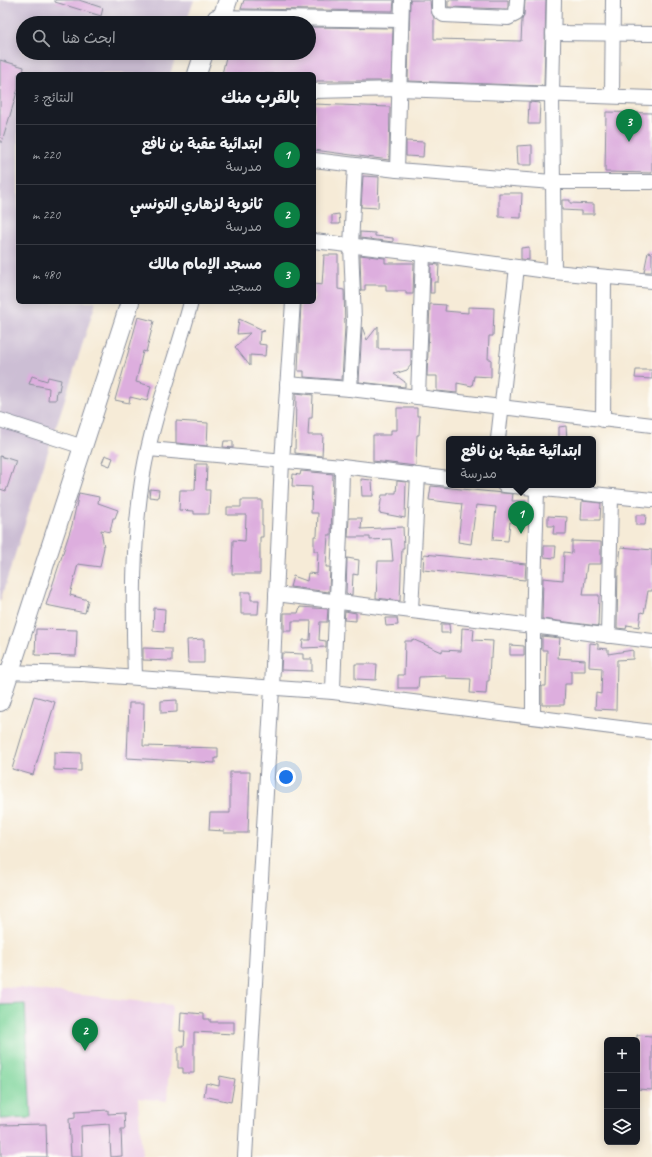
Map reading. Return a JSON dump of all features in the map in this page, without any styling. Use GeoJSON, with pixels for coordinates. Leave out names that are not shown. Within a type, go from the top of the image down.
{"type":"FeatureCollection","features":[{"type":"Feature","properties":{"kind":"main road"},"geometry":{"type":"LineString","coordinates":[[218,16],[228,0]]}},
{"type":"Feature","properties":{"kind":"main road"},"geometry":{"type":"LineString","coordinates":[[198,72],[202,60]]}},
{"type":"Feature","properties":{"kind":"main road"},"geometry":{"type":"LineString","coordinates":[[205,72],[209,60]]}},
{"type":"Feature","properties":{"kind":"main road"},"geometry":{"type":"LineString","coordinates":[[0,702],[4,674],[122,304]]}},
{"type":"Feature","properties":{"kind":"main road"},"geometry":{"type":"LineString","coordinates":[[4,674],[129,304]]}},
{"type":"Feature","properties":{"kind":"street"},"geometry":{"type":"LineString","coordinates":[[397,170],[402,0]]}},
{"type":"Feature","properties":{"kind":"street"},"geometry":{"type":"LineString","coordinates":[[439,0],[439,11],[444,15],[508,18],[516,14],[517,0]]}},
{"type":"Feature","properties":{"kind":"street"},"geometry":{"type":"LineString","coordinates":[[554,0],[552,95],[554,272]]}},
{"type":"Feature","properties":{"kind":"street"},"geometry":{"type":"LineString","coordinates":[[612,96],[612,34],[614,0]]}},
{"type":"Feature","properties":{"kind":"street"},"geometry":{"type":"LineString","coordinates":[[316,18],[401,20]]}},
{"type":"Feature","properties":{"kind":"street"},"geometry":{"type":"LineString","coordinates":[[553,33],[652,34]]}},
{"type":"Feature","properties":{"kind":"street"},"geometry":{"type":"LineString","coordinates":[[316,90],[399,89],[652,98]]}},
{"type":"Feature","properties":{"kind":"street"},"geometry":{"type":"LineString","coordinates":[[316,160],[397,170],[553,182],[652,182]]}},
{"type":"Feature","properties":{"kind":"street"},"geometry":{"type":"LineString","coordinates":[[350,389],[354,320],[351,246],[355,165]]}},
{"type":"Feature","properties":{"kind":"street"},"geometry":{"type":"LineString","coordinates":[[316,241],[554,272],[652,281]]}},
{"type":"Feature","properties":{"kind":"street"},"geometry":{"type":"LineString","coordinates":[[418,397],[423,254]]}},
{"type":"Feature","properties":{"kind":"street"},"geometry":{"type":"LineString","coordinates":[[498,436],[500,407],[516,267]]}},
{"type":"Feature","properties":{"kind":"street"},"geometry":{"type":"LineString","coordinates":[[603,420],[604,277]]}},
{"type":"Feature","properties":{"kind":"street"},"geometry":{"type":"LineString","coordinates":[[135,677],[133,620],[134,544],[143,474],[157,417],[190,304]]}},
{"type":"Feature","properties":{"kind":"street"},"geometry":{"type":"LineString","coordinates":[[245,1157],[272,688],[282,461],[293,304]]}},
{"type":"Feature","properties":{"kind":"street"},"geometry":{"type":"LineString","coordinates":[[287,384],[350,389],[652,425]]}},
{"type":"Feature","properties":{"kind":"street"},"geometry":{"type":"LineString","coordinates":[[0,420],[77,445]]}},
{"type":"Feature","properties":{"kind":"street"},"geometry":{"type":"LineString","coordinates":[[149,449],[342,466],[446,479]]}},
{"type":"Feature","properties":{"kind":"street"},"geometry":{"type":"LineString","coordinates":[[333,692],[336,601],[341,530],[342,466]]}},
{"type":"Feature","properties":{"kind":"street"},"geometry":{"type":"LineString","coordinates":[[411,610],[418,475]]}},
{"type":"Feature","properties":{"kind":"street"},"geometry":{"type":"LineString","coordinates":[[524,488],[652,500]]}},
{"type":"Feature","properties":{"kind":"street"},"geometry":{"type":"LineString","coordinates":[[533,717],[533,626],[537,490]]}},
{"type":"Feature","properties":{"kind":"street"},"geometry":{"type":"LineString","coordinates":[[608,636],[611,496]]}},
{"type":"Feature","properties":{"kind":"street"},"geometry":{"type":"LineString","coordinates":[[276,594],[652,641]]}},
{"type":"Feature","properties":{"kind":"street"},"geometry":{"type":"LineString","coordinates":[[4,674],[82,674],[333,692],[652,732]]}},
{"type":"Feature","properties":{"kind":"shaded area"},"geometry":{"type":"Polygon","coordinates":[[[0,0],[194,0],[188,16],[16,16],[16,60],[175,60],[171,72],[16,72],[16,304],[95,304],[0,601],[0,0]]]}},
{"type":"Feature","properties":{"kind":"shaded area"},"geometry":{"type":"Polygon","coordinates":[[[0,986],[172,1005],[167,1101],[138,1098],[142,1157],[0,1157],[0,986]]]}},
{"type":"Feature","properties":{"kind":"green space"},"geometry":{"type":"Polygon","coordinates":[[[25,1004],[31,1118],[0,1119],[0,1005],[25,1004]]]}},
{"type":"Feature","properties":{"kind":"building"},"geometry":{"type":"Polygon","coordinates":[[[55,0],[79,0],[103,8],[101,16],[55,2],[55,0]]]}},
{"type":"Feature","properties":{"kind":"building"},"geometry":{"type":"Polygon","coordinates":[[[244,0],[394,0],[393,11],[241,9],[244,0]]]}},
{"type":"Feature","properties":{"kind":"building"},"geometry":{"type":"Polygon","coordinates":[[[410,0],[430,0],[431,11],[434,18],[434,39],[521,41],[525,0],[546,0],[544,86],[408,81],[410,0]]]}},
{"type":"Feature","properties":{"kind":"building"},"geometry":{"type":"Polygon","coordinates":[[[448,0],[508,0],[508,9],[448,7],[448,0]]]}},
{"type":"Feature","properties":{"kind":"building"},"geometry":{"type":"Polygon","coordinates":[[[316,27],[393,28],[391,81],[316,81],[316,72],[222,72],[225,60],[316,60],[316,27]]]}},
{"type":"Feature","properties":{"kind":"building"},"geometry":{"type":"Polygon","coordinates":[[[0,60],[24,67],[23,72],[16,72],[16,96],[2,142],[0,142],[0,60]]]}},
{"type":"Feature","properties":{"kind":"building"},"geometry":{"type":"Polygon","coordinates":[[[529,102],[540,103],[539,124],[528,124],[529,102]]]}},
{"type":"Feature","properties":{"kind":"building"},"geometry":{"type":"Polygon","coordinates":[[[316,104],[390,107],[389,160],[316,150],[316,104]]]}},
{"type":"Feature","properties":{"kind":"building"},"geometry":{"type":"Polygon","coordinates":[[[606,112],[652,113],[652,173],[605,172],[606,112]]]}},
{"type":"Feature","properties":{"kind":"building"},"geometry":{"type":"Polygon","coordinates":[[[406,141],[424,142],[423,157],[406,156],[406,141]]]}},
{"type":"Feature","properties":{"kind":"building"},"geometry":{"type":"Polygon","coordinates":[[[532,145],[532,165],[518,165],[517,146],[532,145]]]}},
{"type":"Feature","properties":{"kind":"building"},"geometry":{"type":"Polygon","coordinates":[[[363,176],[379,177],[378,208],[361,207],[363,176]]]}},
{"type":"Feature","properties":{"kind":"building"},"geometry":{"type":"Polygon","coordinates":[[[499,193],[522,193],[521,218],[499,217],[499,193]]]}},
{"type":"Feature","properties":{"kind":"building"},"geometry":{"type":"Polygon","coordinates":[[[562,200],[570,200],[570,203],[594,204],[594,214],[581,214],[581,211],[562,210],[562,200]]]}},
{"type":"Feature","properties":{"kind":"building"},"geometry":{"type":"Polygon","coordinates":[[[339,214],[340,224],[332,224],[332,215],[339,214]]]}},
{"type":"Feature","properties":{"kind":"building"},"geometry":{"type":"Polygon","coordinates":[[[360,232],[375,233],[375,236],[393,238],[393,242],[360,238],[360,232]]]}},
{"type":"Feature","properties":{"kind":"building"},"geometry":{"type":"Polygon","coordinates":[[[529,247],[529,260],[521,259],[521,248],[529,247]]]}},
{"type":"Feature","properties":{"kind":"building"},"geometry":{"type":"Polygon","coordinates":[[[648,252],[652,253],[652,272],[644,272],[648,252]]]}},
{"type":"Feature","properties":{"kind":"building"},"geometry":{"type":"Polygon","coordinates":[[[324,255],[338,255],[338,289],[344,290],[345,327],[342,380],[304,377],[304,371],[298,371],[301,304],[316,304],[316,284],[322,285],[324,255]]]}},
{"type":"Feature","properties":{"kind":"building"},"geometry":{"type":"Polygon","coordinates":[[[360,255],[385,258],[385,263],[414,263],[413,294],[406,294],[406,291],[386,291],[386,285],[365,285],[365,290],[361,290],[360,255]]]}},
{"type":"Feature","properties":{"kind":"building"},"geometry":{"type":"Polygon","coordinates":[[[431,264],[439,265],[438,282],[434,282],[434,293],[430,293],[431,264]]]}},
{"type":"Feature","properties":{"kind":"building"},"geometry":{"type":"Polygon","coordinates":[[[430,304],[446,305],[445,311],[468,313],[468,307],[494,308],[493,336],[489,336],[488,359],[491,359],[491,377],[474,376],[472,386],[457,383],[457,393],[437,391],[437,376],[427,376],[430,304]]]}},
{"type":"Feature","properties":{"kind":"building"},"geometry":{"type":"Polygon","coordinates":[[[138,317],[154,321],[146,352],[143,351],[136,382],[151,386],[147,401],[130,397],[129,403],[115,400],[138,317]]]}},
{"type":"Feature","properties":{"kind":"building"},"geometry":{"type":"Polygon","coordinates":[[[239,319],[265,331],[260,332],[259,344],[266,345],[265,356],[250,355],[250,366],[235,347],[250,333],[237,334],[239,319]]]}},
{"type":"Feature","properties":{"kind":"building"},"geometry":{"type":"Polygon","coordinates":[[[378,326],[378,349],[411,349],[411,365],[407,370],[394,374],[405,382],[405,387],[359,382],[362,327],[367,340],[378,326]]]}},
{"type":"Feature","properties":{"kind":"building"},"geometry":{"type":"Polygon","coordinates":[[[636,370],[652,370],[652,379],[635,378],[636,370]]]}},
{"type":"Feature","properties":{"kind":"building"},"geometry":{"type":"Polygon","coordinates":[[[32,376],[47,381],[48,377],[61,380],[59,391],[57,390],[56,400],[48,400],[49,388],[29,384],[32,376]]]}},
{"type":"Feature","properties":{"kind":"building"},"geometry":{"type":"Polygon","coordinates":[[[296,393],[313,395],[312,418],[309,418],[308,435],[323,435],[322,456],[295,453],[296,393]]]}},
{"type":"Feature","properties":{"kind":"building"},"geometry":{"type":"Polygon","coordinates":[[[397,408],[417,408],[417,416],[420,416],[419,435],[417,435],[416,466],[373,461],[373,435],[391,435],[391,430],[397,430],[397,408]]]}},
{"type":"Feature","properties":{"kind":"building"},"geometry":{"type":"Polygon","coordinates":[[[176,421],[208,423],[207,446],[176,443],[176,421]]]}},
{"type":"Feature","properties":{"kind":"building"},"geometry":{"type":"Polygon","coordinates":[[[566,426],[567,436],[559,436],[559,427],[566,426]]]}},
{"type":"Feature","properties":{"kind":"building"},"geometry":{"type":"Polygon","coordinates":[[[224,441],[233,441],[233,448],[223,447],[224,441]]]}},
{"type":"Feature","properties":{"kind":"building"},"geometry":{"type":"Polygon","coordinates":[[[105,455],[113,458],[110,466],[102,463],[105,455]]]}},
{"type":"Feature","properties":{"kind":"building"},"geometry":{"type":"Polygon","coordinates":[[[0,456],[16,461],[6,491],[0,489],[0,456]]]}},
{"type":"Feature","properties":{"kind":"building"},"geometry":{"type":"Polygon","coordinates":[[[196,464],[207,464],[206,490],[210,490],[209,514],[194,514],[194,511],[179,510],[180,490],[195,490],[196,464]]]}},
{"type":"Feature","properties":{"kind":"building"},"geometry":{"type":"Polygon","coordinates":[[[301,471],[333,474],[331,535],[328,535],[326,567],[330,567],[329,592],[290,587],[293,576],[307,581],[308,573],[317,574],[318,551],[314,551],[314,536],[317,536],[318,513],[311,513],[312,487],[292,486],[293,474],[300,475],[301,471]]]}},
{"type":"Feature","properties":{"kind":"building"},"geometry":{"type":"Polygon","coordinates":[[[361,479],[372,480],[373,496],[362,496],[361,479]]]}},
{"type":"Feature","properties":{"kind":"building"},"geometry":{"type":"Polygon","coordinates":[[[397,481],[406,482],[405,518],[379,513],[382,495],[396,493],[397,481]]]}},
{"type":"Feature","properties":{"kind":"building"},"geometry":{"type":"Polygon","coordinates":[[[431,486],[513,494],[512,501],[526,501],[526,522],[510,522],[508,541],[493,540],[496,507],[476,505],[471,544],[458,542],[462,504],[429,500],[431,486]]]}},
{"type":"Feature","properties":{"kind":"building"},"geometry":{"type":"Polygon","coordinates":[[[150,489],[159,490],[158,498],[149,497],[150,489]]]}},
{"type":"Feature","properties":{"kind":"building"},"geometry":{"type":"Polygon","coordinates":[[[79,493],[99,497],[98,503],[118,510],[115,518],[113,518],[110,532],[101,530],[104,547],[100,567],[78,564],[70,595],[88,600],[85,613],[46,605],[72,525],[79,493]]]}},
{"type":"Feature","properties":{"kind":"building"},"geometry":{"type":"Polygon","coordinates":[[[241,500],[262,500],[263,537],[260,537],[260,574],[232,574],[233,540],[245,541],[246,515],[227,515],[227,507],[241,507],[241,500]]]}},
{"type":"Feature","properties":{"kind":"building"},"geometry":{"type":"Polygon","coordinates":[[[582,501],[601,503],[600,520],[581,520],[582,501]]]}},
{"type":"Feature","properties":{"kind":"building"},"geometry":{"type":"Polygon","coordinates":[[[636,515],[646,515],[645,525],[636,525],[636,515]]]}},
{"type":"Feature","properties":{"kind":"building"},"geometry":{"type":"Polygon","coordinates":[[[548,516],[567,517],[566,534],[553,534],[554,526],[548,526],[548,516]]]}},
{"type":"Feature","properties":{"kind":"building"},"geometry":{"type":"Polygon","coordinates":[[[349,518],[362,518],[361,529],[403,527],[404,548],[402,548],[400,601],[376,598],[378,561],[393,561],[391,539],[370,540],[370,537],[348,537],[349,518]]]}},
{"type":"Feature","properties":{"kind":"building"},"geometry":{"type":"Polygon","coordinates":[[[572,541],[601,542],[601,564],[587,564],[583,595],[599,595],[598,626],[542,619],[543,578],[563,580],[564,552],[572,553],[572,541]]]}},
{"type":"Feature","properties":{"kind":"building"},"geometry":{"type":"Polygon","coordinates":[[[544,546],[556,546],[555,558],[544,557],[544,546]]]}},
{"type":"Feature","properties":{"kind":"building"},"geometry":{"type":"Polygon","coordinates":[[[621,547],[652,550],[652,591],[648,591],[644,613],[641,612],[639,627],[627,625],[626,629],[617,628],[618,566],[621,547]]]}},
{"type":"Feature","properties":{"kind":"building"},"geometry":{"type":"Polygon","coordinates":[[[424,554],[526,564],[525,580],[423,570],[424,554]]]}},
{"type":"Feature","properties":{"kind":"building"},"geometry":{"type":"Polygon","coordinates":[[[347,558],[359,560],[358,575],[353,574],[352,595],[346,594],[347,558]]]}},
{"type":"Feature","properties":{"kind":"building"},"geometry":{"type":"Polygon","coordinates":[[[241,592],[251,592],[251,600],[259,600],[258,614],[241,614],[241,592]]]}},
{"type":"Feature","properties":{"kind":"building"},"geometry":{"type":"Polygon","coordinates":[[[300,607],[328,609],[327,622],[320,622],[319,640],[326,641],[326,647],[302,648],[303,640],[310,640],[311,621],[292,621],[292,631],[284,631],[284,613],[298,613],[300,607]]]}},
{"type":"Feature","properties":{"kind":"building"},"geometry":{"type":"Polygon","coordinates":[[[154,608],[165,609],[164,632],[153,631],[154,608]]]}},
{"type":"Feature","properties":{"kind":"building"},"geometry":{"type":"Polygon","coordinates":[[[345,611],[356,613],[356,621],[344,620],[345,611]]]}},
{"type":"Feature","properties":{"kind":"building"},"geometry":{"type":"Polygon","coordinates":[[[385,618],[397,618],[398,625],[386,626],[385,618]]]}},
{"type":"Feature","properties":{"kind":"building"},"geometry":{"type":"Polygon","coordinates":[[[441,624],[449,624],[450,633],[441,633],[441,624]]]}},
{"type":"Feature","properties":{"kind":"building"},"geometry":{"type":"Polygon","coordinates":[[[462,628],[474,629],[473,640],[493,641],[492,657],[490,657],[489,681],[487,681],[486,694],[470,693],[471,679],[446,678],[446,676],[419,677],[418,688],[398,688],[398,675],[404,675],[405,641],[412,641],[412,639],[442,652],[442,650],[461,651],[462,628]]]}},
{"type":"Feature","properties":{"kind":"building"},"geometry":{"type":"Polygon","coordinates":[[[36,629],[77,630],[76,656],[35,655],[36,629]]]}},
{"type":"Feature","properties":{"kind":"building"},"geometry":{"type":"Polygon","coordinates":[[[542,636],[560,638],[558,658],[585,660],[585,671],[571,671],[571,684],[565,684],[564,705],[542,705],[542,686],[546,686],[547,650],[542,650],[542,636]]]}},
{"type":"Feature","properties":{"kind":"building"},"geometry":{"type":"Polygon","coordinates":[[[204,639],[204,663],[188,663],[187,640],[204,639]]]}},
{"type":"Feature","properties":{"kind":"building"},"geometry":{"type":"Polygon","coordinates":[[[590,643],[598,644],[598,648],[608,649],[608,654],[633,650],[633,659],[617,660],[616,710],[595,709],[596,693],[601,694],[602,668],[589,667],[590,643]]]}},
{"type":"Feature","properties":{"kind":"building"},"geometry":{"type":"Polygon","coordinates":[[[510,645],[524,646],[524,655],[510,655],[510,645]]]}},
{"type":"Feature","properties":{"kind":"building"},"geometry":{"type":"Polygon","coordinates":[[[143,648],[172,649],[172,661],[143,660],[143,648]]]}},
{"type":"Feature","properties":{"kind":"building"},"geometry":{"type":"Polygon","coordinates":[[[282,653],[303,654],[303,659],[312,659],[312,671],[281,670],[282,653]]]}},
{"type":"Feature","properties":{"kind":"building"},"geometry":{"type":"Polygon","coordinates":[[[355,664],[377,664],[376,680],[355,679],[355,664]]]}},
{"type":"Feature","properties":{"kind":"building"},"geometry":{"type":"Polygon","coordinates":[[[34,696],[55,702],[33,775],[12,769],[34,696]]]}},
{"type":"Feature","properties":{"kind":"building"},"geometry":{"type":"Polygon","coordinates":[[[177,700],[177,712],[161,713],[161,701],[177,700]]]}},
{"type":"Feature","properties":{"kind":"building"},"geometry":{"type":"Polygon","coordinates":[[[129,703],[144,703],[143,746],[218,748],[218,758],[215,758],[215,763],[127,758],[129,703]]]}},
{"type":"Feature","properties":{"kind":"building"},"geometry":{"type":"Polygon","coordinates":[[[54,752],[81,753],[81,771],[54,770],[54,752]]]}},
{"type":"Feature","properties":{"kind":"building"},"geometry":{"type":"Polygon","coordinates":[[[230,772],[250,772],[248,833],[224,833],[224,831],[209,830],[210,813],[230,813],[230,772]]]}},
{"type":"Feature","properties":{"kind":"building"},"geometry":{"type":"Polygon","coordinates":[[[181,1012],[204,1014],[204,1019],[210,1019],[210,1022],[234,1022],[234,1034],[194,1032],[194,1073],[183,1073],[183,1068],[178,1068],[178,1047],[184,1047],[185,1031],[180,1031],[181,1012]]]}},
{"type":"Feature","properties":{"kind":"building"},"geometry":{"type":"Polygon","coordinates":[[[637,1035],[652,1036],[652,1090],[640,1089],[640,1037],[637,1037],[637,1035]]]}},
{"type":"Feature","properties":{"kind":"building"},"geometry":{"type":"Polygon","coordinates":[[[220,1076],[235,1079],[231,1102],[204,1096],[206,1083],[219,1086],[220,1076]]]}},
{"type":"Feature","properties":{"kind":"building"},"geometry":{"type":"Polygon","coordinates":[[[108,1110],[108,1114],[124,1113],[125,1129],[121,1129],[122,1156],[111,1157],[109,1124],[81,1126],[82,1157],[71,1157],[69,1119],[75,1118],[75,1112],[108,1110]]]}},
{"type":"Feature","properties":{"kind":"building"},"geometry":{"type":"Polygon","coordinates":[[[46,1124],[47,1157],[1,1157],[0,1125],[46,1124]]]}},
{"type":"Feature","properties":{"kind":"place","name":"مسجد الإمام مالك"},"geometry":{"type":"Point","coordinates":[629,142]}},
{"type":"Feature","properties":{"kind":"place","name":"ابتدائية عقبة بن نافع"},"geometry":{"type":"Point","coordinates":[521,534]}},
{"type":"Feature","properties":{"kind":"place","name":"ثانوية لزهاري التونسي"},"geometry":{"type":"Point","coordinates":[85,1051]}}]}
